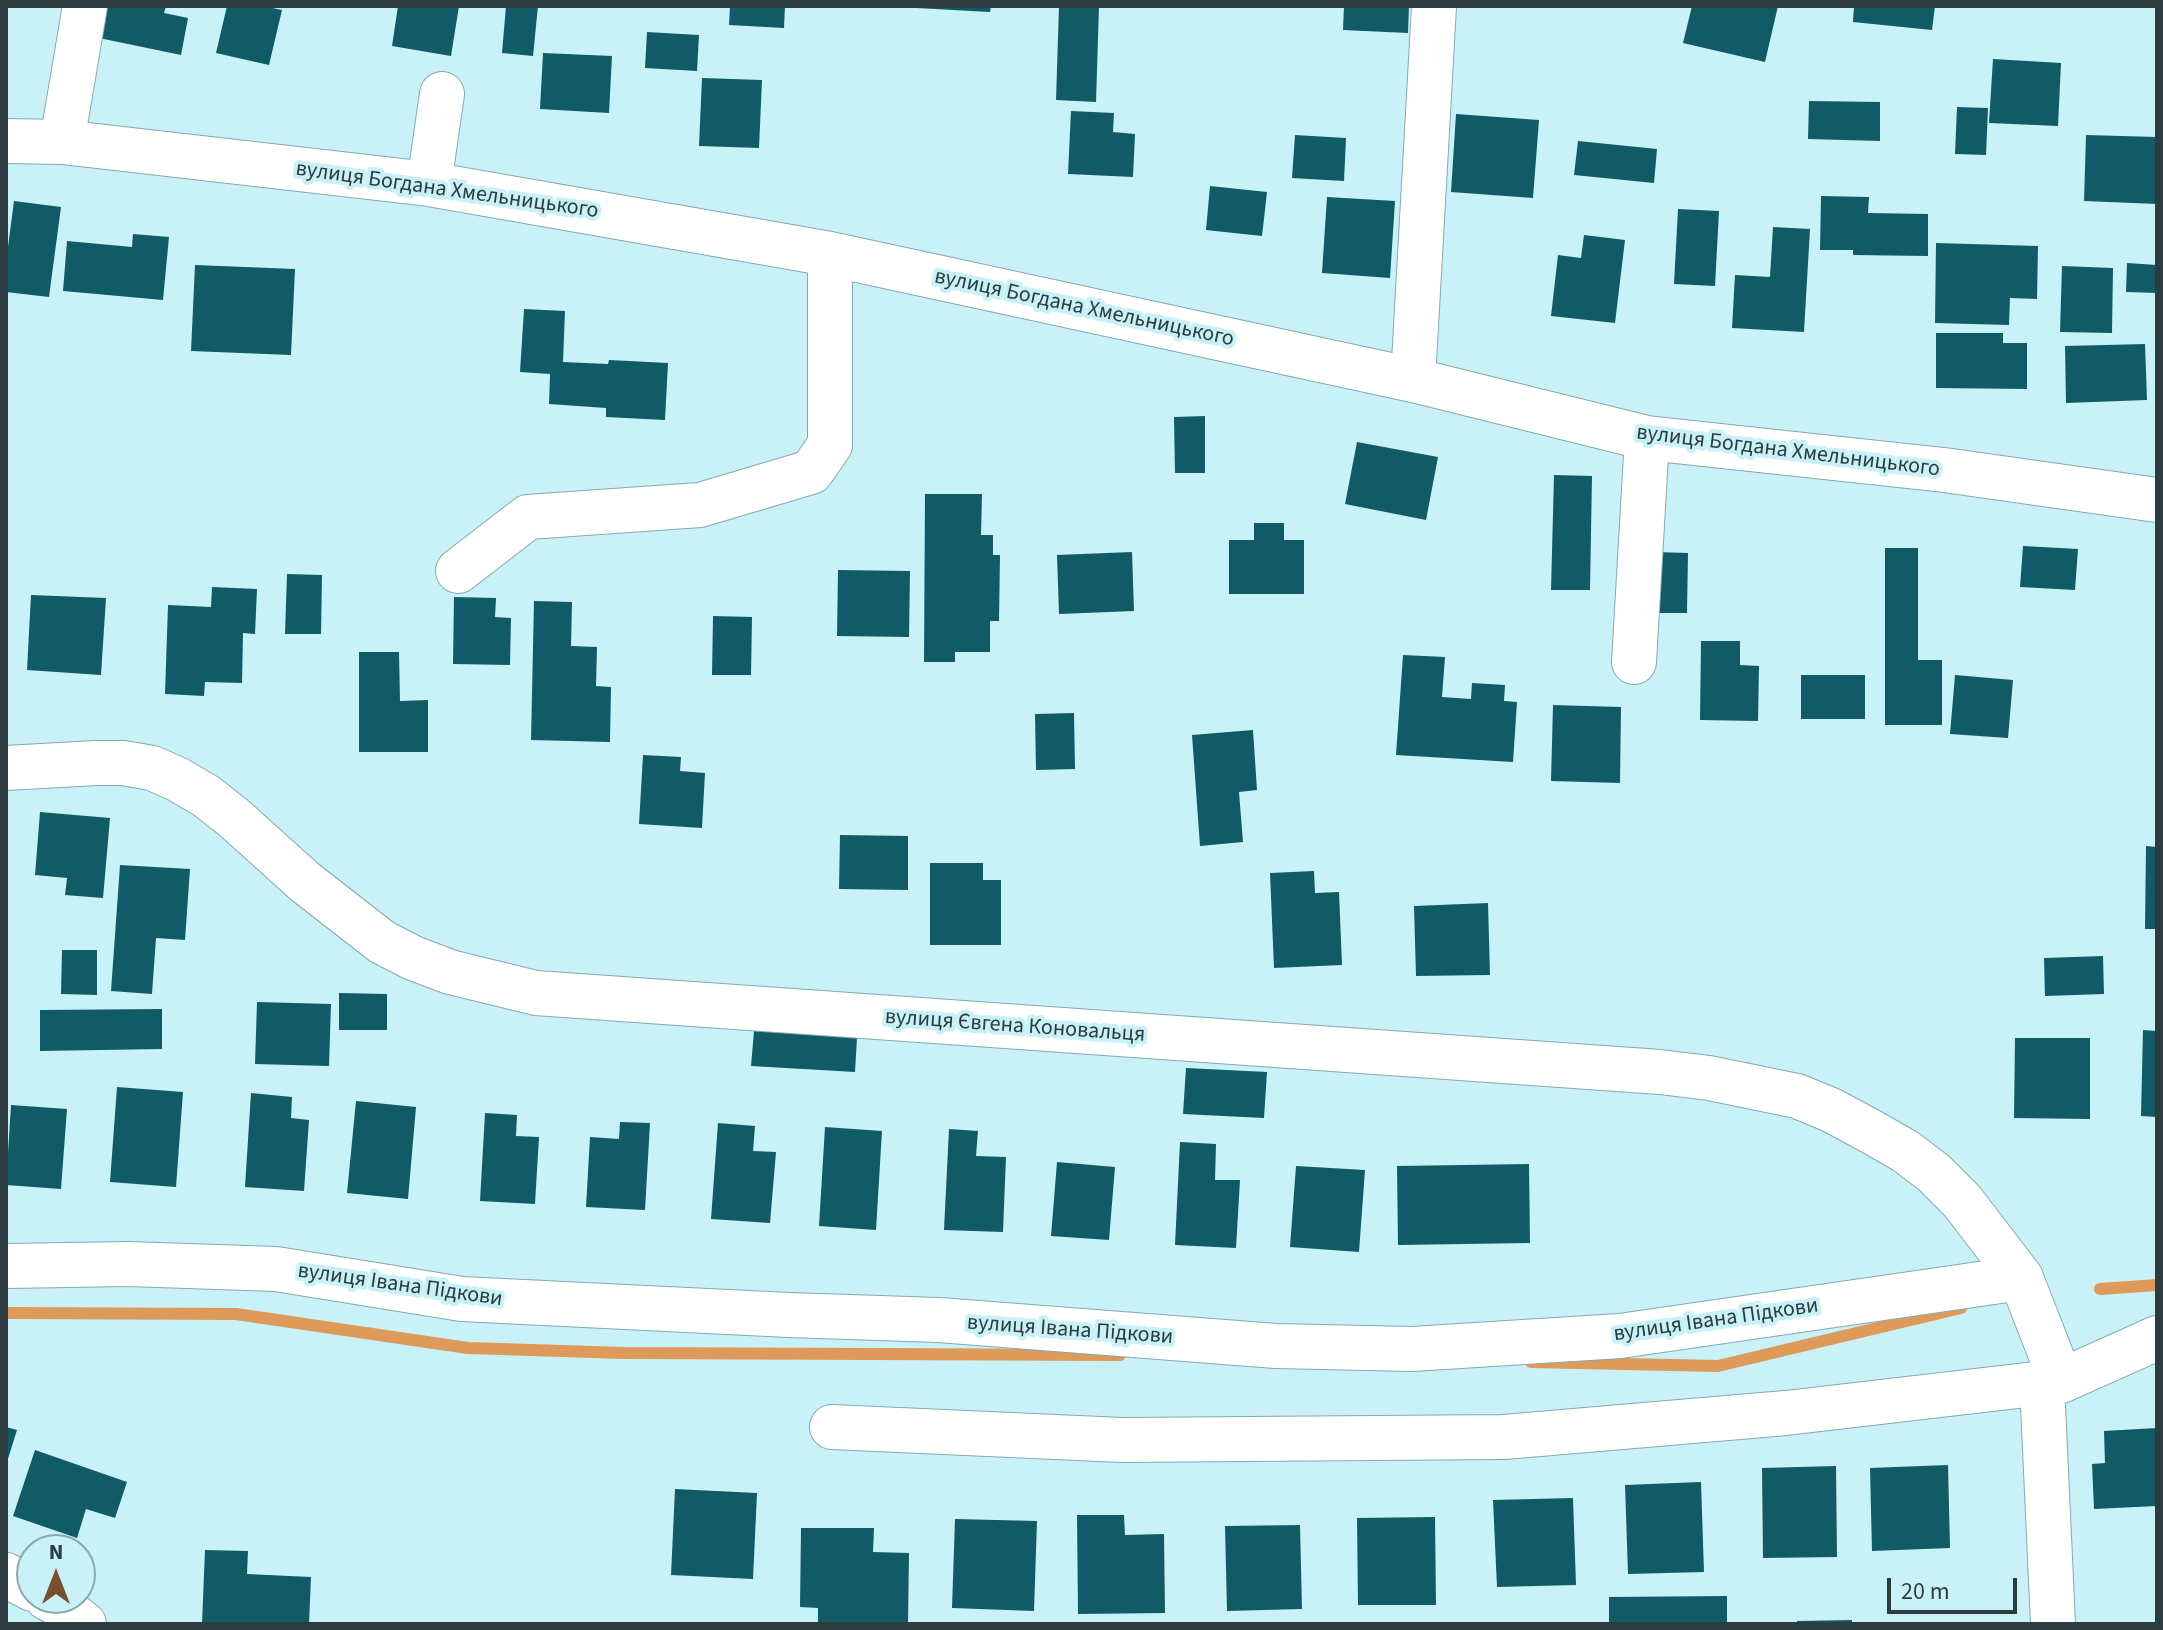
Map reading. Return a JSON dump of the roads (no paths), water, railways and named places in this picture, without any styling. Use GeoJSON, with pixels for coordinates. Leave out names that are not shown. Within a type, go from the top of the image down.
{"type":"FeatureCollection","features":[{"type":"Feature","properties":{"kind":"street"},"geometry":{"type":"LineString","coordinates":[[62,142],[85,6]]}},
{"type":"Feature","properties":{"kind":"street"},"geometry":{"type":"LineString","coordinates":[[1413,380],[1434,6]]}},
{"type":"Feature","properties":{"kind":"street"},"geometry":{"type":"LineString","coordinates":[[429,184],[442,94]]}},
{"type":"Feature","properties":{"kind":"street","name":"вулиця Богдана Хмельницького"},"geometry":{"type":"LineString","coordinates":[[6,141],[62,142],[429,184],[830,254],[1413,380],[1647,438],[1944,470],[2157,500]]}},
{"type":"Feature","properties":{"kind":"street"},"geometry":{"type":"LineString","coordinates":[[458,571],[528,517],[700,505],[811,472],[830,445],[830,254]]}},
{"type":"Feature","properties":{"kind":"street"},"geometry":{"type":"LineString","coordinates":[[1634,662],[1647,438]]}},
{"type":"Feature","properties":{"kind":"street","name":"вулиця Євгена Коновальця"},"geometry":{"type":"LineString","coordinates":[[6,768],[123,763],[152,768],[206,796],[305,882],[382,942],[450,972],[536,993],[1660,1072],[1797,1096],[1870,1131],[1905,1151],[1934,1173],[1962,1201],[2021,1278]]}},
{"type":"Feature","properties":{"kind":"street","name":"вулиця Івана Підкови"},"geometry":{"type":"LineString","coordinates":[[6,1266],[129,1264],[276,1269],[462,1299],[939,1320],[1276,1346],[1412,1349],[1620,1336],[2021,1278]]}},
{"type":"Feature","properties":{"kind":"street"},"geometry":{"type":"LineString","coordinates":[[2021,1278],[2051,1382],[2053,1624]]}},
{"type":"Feature","properties":{"kind":"street"},"geometry":{"type":"LineString","coordinates":[[832,1427],[1122,1440],[1504,1437],[1786,1413],[2051,1382],[2157,1338]]}},
{"type":"Feature","properties":{"kind":"waterway"},"geometry":{"type":"LineString","coordinates":[[2100,1289],[2157,1285]]}},
{"type":"Feature","properties":{"kind":"waterway"},"geometry":{"type":"LineString","coordinates":[[1531,1362],[1718,1366],[1961,1308]]}},
{"type":"Feature","properties":{"kind":"waterway"},"geometry":{"type":"LineString","coordinates":[[6,1313],[236,1314],[468,1348],[624,1353],[1120,1355]]}}]}
